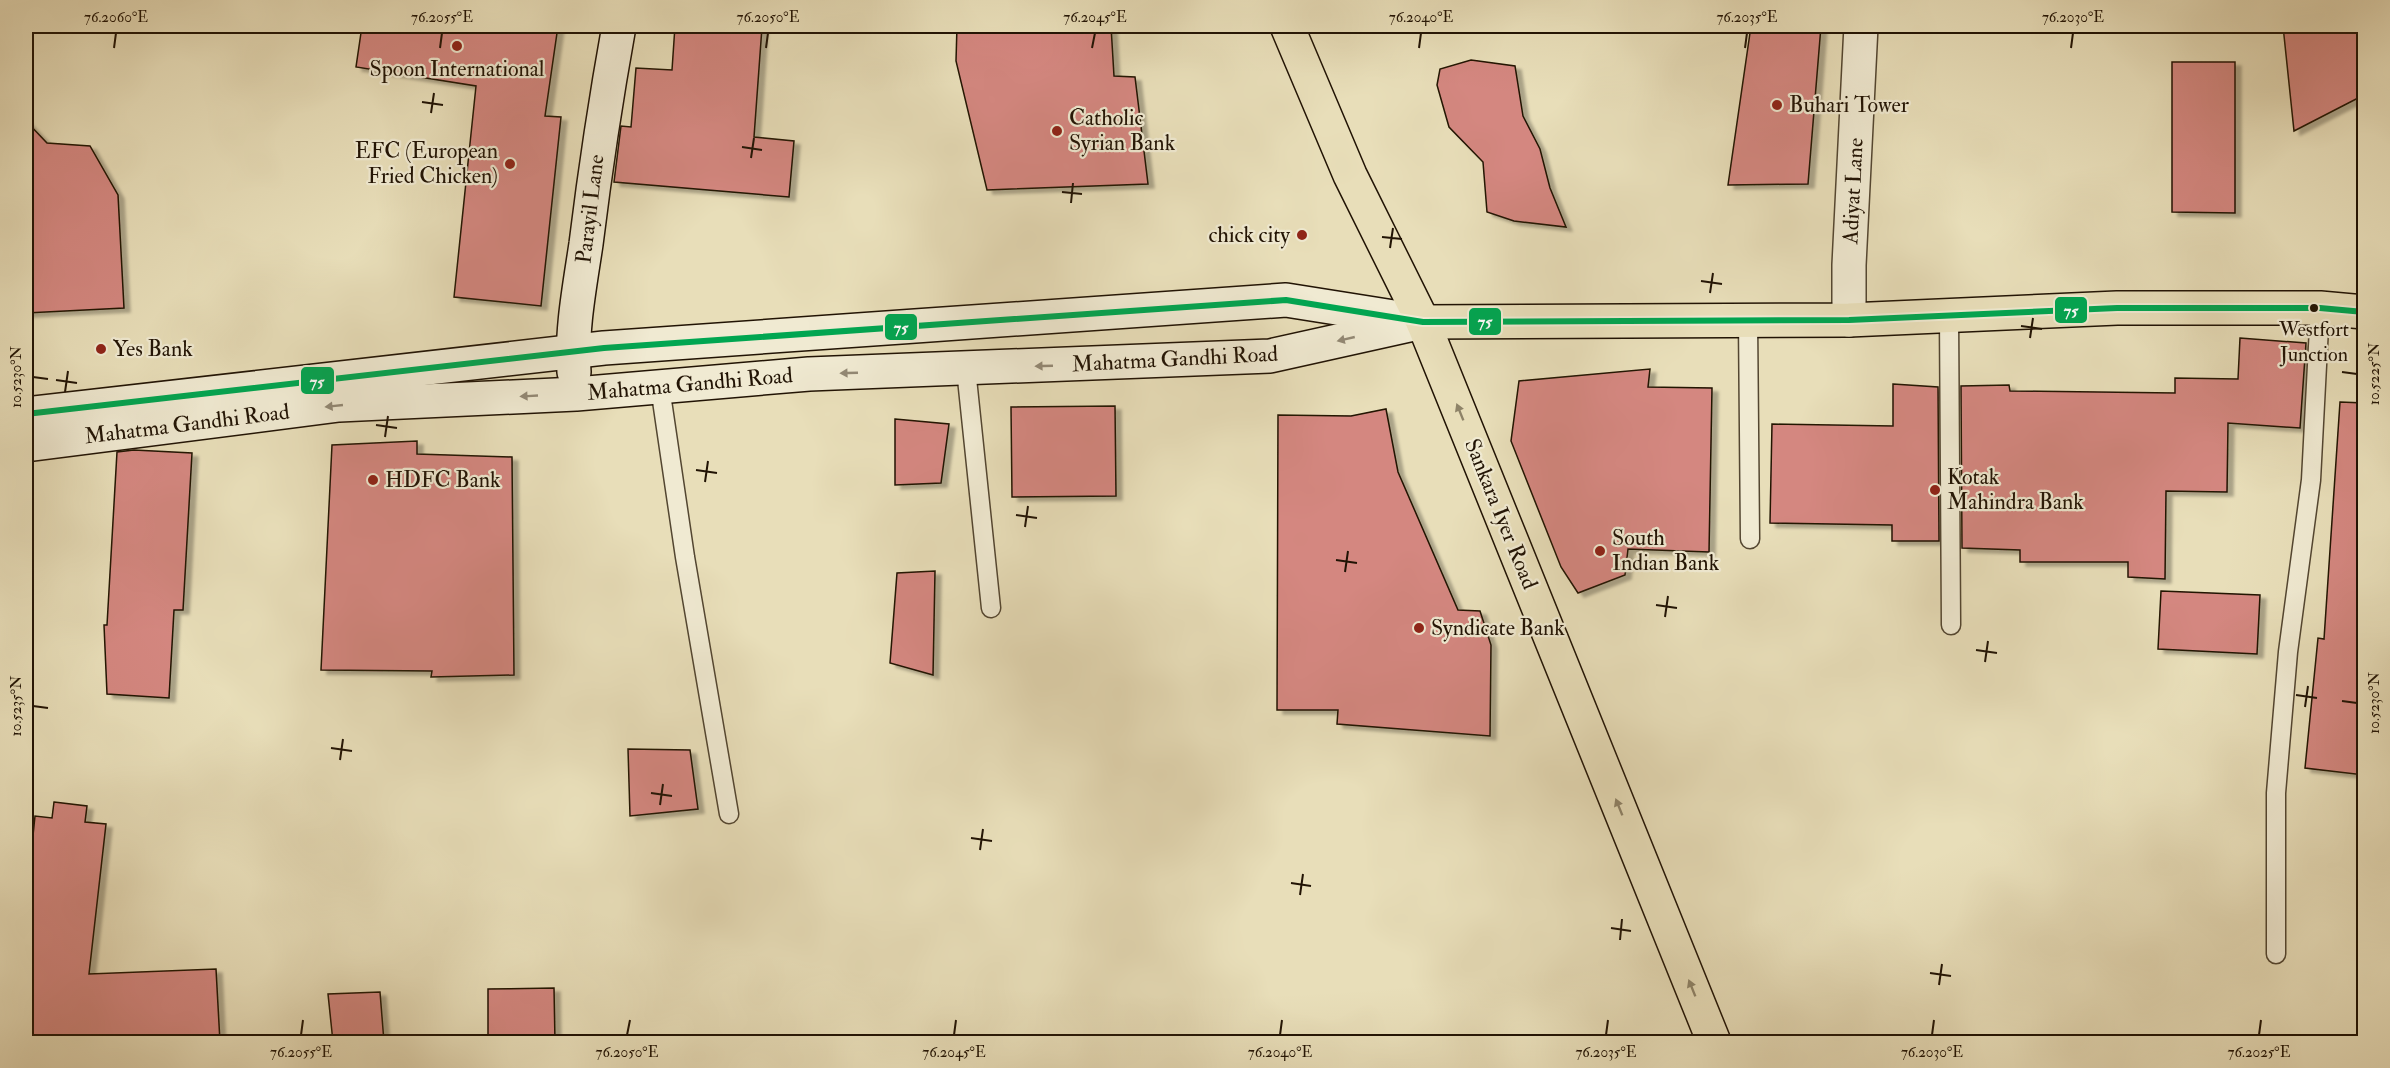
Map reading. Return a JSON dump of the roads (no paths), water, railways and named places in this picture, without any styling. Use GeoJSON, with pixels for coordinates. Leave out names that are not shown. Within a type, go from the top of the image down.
{"type":"FeatureCollection","features":[{"type":"Feature","properties":{"kind":"main road","name":"Parayil Lane"},"geometry":{"type":"LineString","coordinates":[[576,394],[573,352],[603,114],[619,26]]}},
{"type":"Feature","properties":{"kind":"main road","name":"Sankara Iyer Road"},"geometry":{"type":"LineString","coordinates":[[1287,26],[1350,175],[1423,321],[1714,1042]]}},
{"type":"Feature","properties":{"kind":"main road","name":"Adiyat Lane"},"geometry":{"type":"LineString","coordinates":[[1850,320],[1849,265],[1861,26]]}},
{"type":"Feature","properties":{"kind":"main road","name":"Mahatma Gandhi Road"},"geometry":{"type":"LineString","coordinates":[[26,414],[573,352],[1286,300],[1423,321]]}},
{"type":"Feature","properties":{"kind":"main road"},"geometry":{"type":"LineString","coordinates":[[1423,321],[1850,320],[2117,308],[2320,308],[2364,312]]}},
{"type":"Feature","properties":{"kind":"main road","name":"Mahatma Gandhi Road"},"geometry":{"type":"LineString","coordinates":[[26,445],[339,405],[576,394],[809,374],[1270,356],[1423,321]]}},
{"type":"Feature","properties":{"kind":"lane"},"geometry":{"type":"LineString","coordinates":[[2276,954],[2276,793],[2288,652],[2310,480],[2320,308]]}},
{"type":"Feature","properties":{"kind":"lane"},"geometry":{"type":"LineString","coordinates":[[1949,316],[1952,625]]}},
{"type":"Feature","properties":{"kind":"lane"},"geometry":{"type":"LineString","coordinates":[[1748,320],[1750,539]]}},
{"type":"Feature","properties":{"kind":"lane"},"geometry":{"type":"LineString","coordinates":[[966,369],[991,608]]}},
{"type":"Feature","properties":{"kind":"lane"},"geometry":{"type":"LineString","coordinates":[[660,387],[729,814]]}},
{"type":"Feature","properties":{"kind":"place","name":"Spoon International"},"geometry":{"type":"Point","coordinates":[457,46]}},
{"type":"Feature","properties":{"kind":"place","name":"Buhari Tower"},"geometry":{"type":"Point","coordinates":[1777,105]}},
{"type":"Feature","properties":{"kind":"place","name":"Catholic Syrian Bank"},"geometry":{"type":"Point","coordinates":[1057,131]}},
{"type":"Feature","properties":{"kind":"place","name":"EFC (European Fried Chicken)"},"geometry":{"type":"Point","coordinates":[510,164]}},
{"type":"Feature","properties":{"kind":"place","name":"chick city"},"geometry":{"type":"Point","coordinates":[1302,235]}},
{"type":"Feature","properties":{"kind":"place","name":"Westfort Junction"},"geometry":{"type":"Point","coordinates":[2314,308]}},
{"type":"Feature","properties":{"kind":"place","name":"Yes Bank"},"geometry":{"type":"Point","coordinates":[101,349]}},
{"type":"Feature","properties":{"kind":"place","name":"HDFC Bank"},"geometry":{"type":"Point","coordinates":[373,480]}},
{"type":"Feature","properties":{"kind":"place","name":"Kotak Mahindra Bank"},"geometry":{"type":"Point","coordinates":[1935,490]}},
{"type":"Feature","properties":{"kind":"place","name":"South Indian Bank"},"geometry":{"type":"Point","coordinates":[1600,551]}},
{"type":"Feature","properties":{"kind":"place","name":"Syndicate Bank"},"geometry":{"type":"Point","coordinates":[1419,628]}}]}
